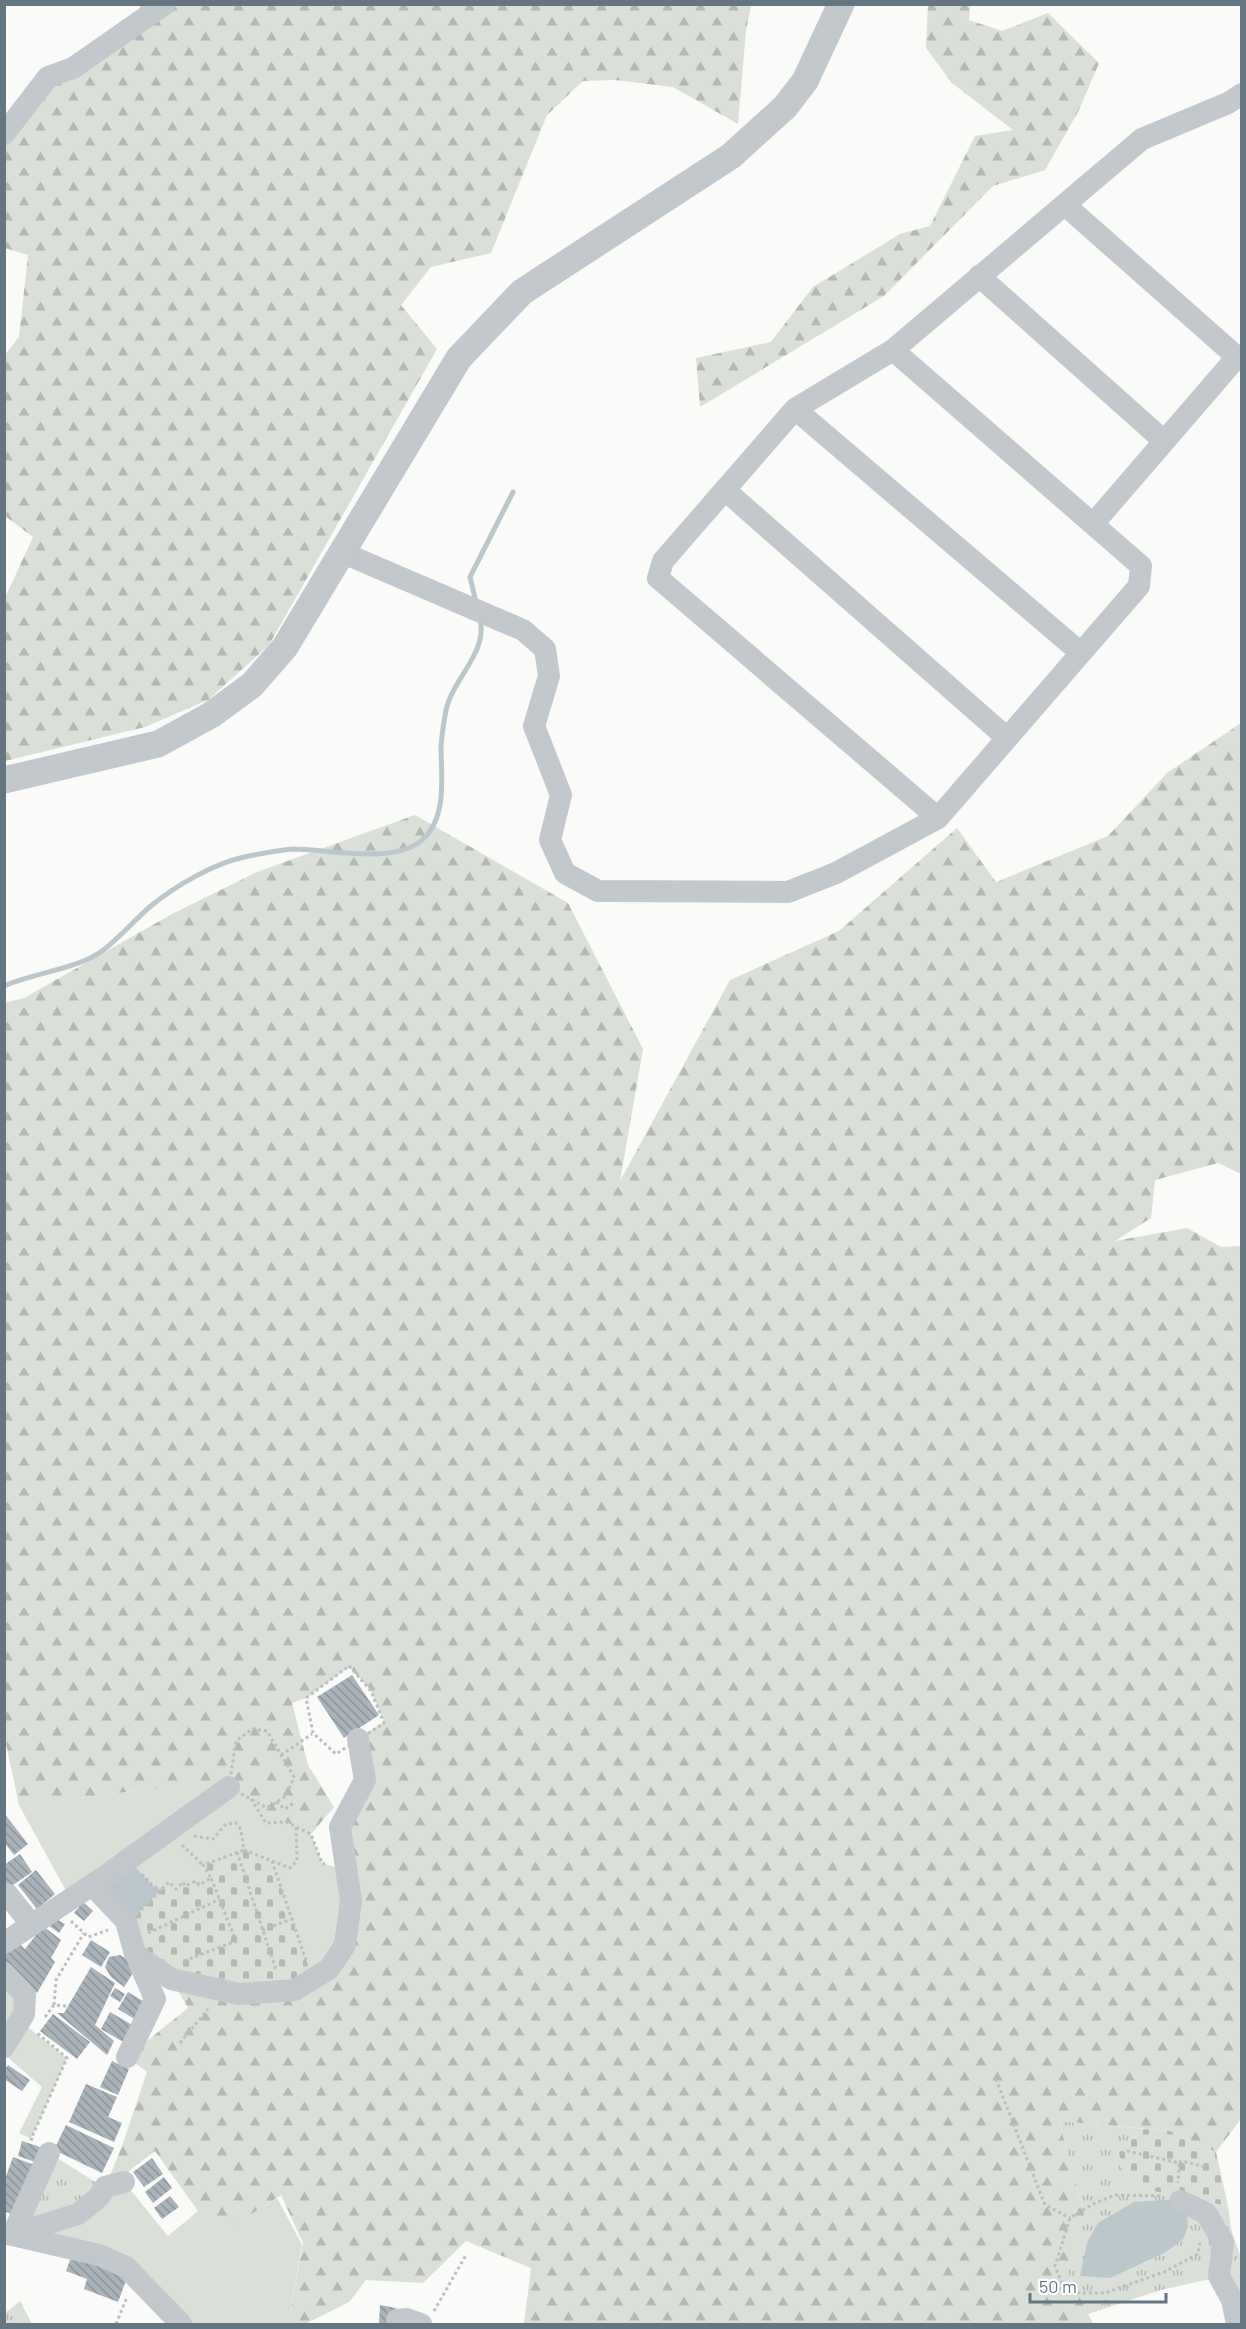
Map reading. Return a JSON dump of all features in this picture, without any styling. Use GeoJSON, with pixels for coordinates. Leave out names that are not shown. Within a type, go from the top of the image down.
{"type":"FeatureCollection","features":[{"type":"Feature","properties":{"kind":"street"},"geometry":{"type":"LineString","coordinates":[[4,134],[48,77],[74,68],[165,4]]}},
{"type":"Feature","properties":{"kind":"street"},"geometry":{"type":"LineString","coordinates":[[4,780],[158,744],[211,715],[252,686],[285,648],[459,358],[522,292],[731,156],[785,107],[805,81],[841,4]]}},
{"type":"Feature","properties":{"kind":"street"},"geometry":{"type":"LineString","coordinates":[[938,818],[658,578],[663,561],[795,409],[893,350],[1143,139],[1228,104],[1242,94]]}},
{"type":"Feature","properties":{"kind":"street"},"geometry":{"type":"LineString","coordinates":[[1065,205],[1237,357],[1093,524]]}},
{"type":"Feature","properties":{"kind":"street"},"geometry":{"type":"LineString","coordinates":[[979,276],[1164,441]]}},
{"type":"Feature","properties":{"kind":"street"},"geometry":{"type":"LineString","coordinates":[[341,552],[523,630],[544,649],[549,676],[534,726],[561,795],[550,840],[565,873],[598,891],[788,892],[836,873],[938,818],[1139,586],[1141,566],[893,350]]}},
{"type":"Feature","properties":{"kind":"street"},"geometry":{"type":"LineString","coordinates":[[795,409],[1081,653]]}},
{"type":"Feature","properties":{"kind":"street"},"geometry":{"type":"LineString","coordinates":[[725,490],[1007,738]]}},
{"type":"Feature","properties":{"kind":"street"},"geometry":{"type":"LineString","coordinates":[[92,1885],[131,1940],[158,1970],[171,1979],[239,1994],[295,1990],[329,1969],[345,1946],[351,1901],[340,1827],[365,1780],[358,1739]]}},
{"type":"Feature","properties":{"kind":"street"},"geometry":{"type":"LineString","coordinates":[[4,1943],[92,1885],[229,1788]]}},
{"type":"Feature","properties":{"kind":"street"},"geometry":{"type":"LineString","coordinates":[[8,1894],[33,1925]]}},
{"type":"Feature","properties":{"kind":"street"},"geometry":{"type":"LineString","coordinates":[[128,2057],[155,1999],[131,1940]]}},
{"type":"Feature","properties":{"kind":"street"},"geometry":{"type":"LineString","coordinates":[[4,1972],[25,1995],[24,2014],[4,2047]]}},
{"type":"Feature","properties":{"kind":"street"},"geometry":{"type":"LineString","coordinates":[[9,2234],[49,2153]]}},
{"type":"Feature","properties":{"kind":"street"},"geometry":{"type":"LineString","coordinates":[[9,2234],[78,2214],[99,2197],[105,2187],[124,2182]]}},
{"type":"Feature","properties":{"kind":"street"},"geometry":{"type":"LineString","coordinates":[[1176,2200],[1206,2213],[1223,2242],[1219,2276],[1232,2300],[1238,2325]]}},
{"type":"Feature","properties":{"kind":"street"},"geometry":{"type":"LineString","coordinates":[[9,2234],[99,2254],[126,2267],[180,2325]]}},
{"type":"Feature","properties":{"kind":"street"},"geometry":{"type":"LineString","coordinates":[[397,2320],[426,2321]]}},
{"type":"Feature","properties":{"kind":"path"},"geometry":{"type":"LineString","coordinates":[[349,1666],[371,1691],[384,1723],[336,1754],[313,1733],[306,1698],[349,1666]]}},
{"type":"Feature","properties":{"kind":"path"},"geometry":{"type":"LineString","coordinates":[[252,1729],[267,1731],[294,1777],[286,1796],[267,1808],[250,1797],[229,1788],[236,1741],[252,1729]]}},
{"type":"Feature","properties":{"kind":"path"},"geometry":{"type":"LineString","coordinates":[[281,1755],[313,1733]]}},
{"type":"Feature","properties":{"kind":"path"},"geometry":{"type":"LineString","coordinates":[[250,1797],[266,1823],[286,1822],[312,1833],[322,1863],[346,1870]]}},
{"type":"Feature","properties":{"kind":"path"},"geometry":{"type":"LineString","coordinates":[[276,1802],[285,1809],[295,1802]]}},
{"type":"Feature","properties":{"kind":"path"},"geometry":{"type":"LineString","coordinates":[[173,1827],[196,1837],[213,1839],[226,1824],[236,1823],[242,1830],[244,1850]]}},
{"type":"Feature","properties":{"kind":"path"},"geometry":{"type":"LineString","coordinates":[[158,1970],[236,1941],[211,1878],[173,1827]]}},
{"type":"Feature","properties":{"kind":"path"},"geometry":{"type":"LineString","coordinates":[[203,1865],[244,1850],[290,1868],[297,1861],[296,1827]]}},
{"type":"Feature","properties":{"kind":"path"},"geometry":{"type":"LineString","coordinates":[[237,1852],[282,1991]]}},
{"type":"Feature","properties":{"kind":"path"},"geometry":{"type":"LineString","coordinates":[[272,1861],[313,1980]]}},
{"type":"Feature","properties":{"kind":"path"},"geometry":{"type":"LineString","coordinates":[[131,1940],[169,1882],[176,1889],[183,1882],[185,1886],[196,1881],[199,1885],[211,1878]]}},
{"type":"Feature","properties":{"kind":"path"},"geometry":{"type":"LineString","coordinates":[[131,1940],[220,1899]]}},
{"type":"Feature","properties":{"kind":"path"},"geometry":{"type":"LineString","coordinates":[[262,1930],[292,1919]]}},
{"type":"Feature","properties":{"kind":"path"},"geometry":{"type":"LineString","coordinates":[[41,2022],[54,2004],[56,1980],[84,1933]]}},
{"type":"Feature","properties":{"kind":"path"},"geometry":{"type":"LineString","coordinates":[[54,2004],[66,2006]]}},
{"type":"Feature","properties":{"kind":"path"},"geometry":{"type":"LineString","coordinates":[[34,2031],[67,2058],[31,2139],[51,2148],[49,2153]]}},
{"type":"Feature","properties":{"kind":"path"},"geometry":{"type":"LineString","coordinates":[[996,2079],[1046,2205],[1070,2218]]}},
{"type":"Feature","properties":{"kind":"path"},"geometry":{"type":"LineString","coordinates":[[1127,2151],[1209,2168]]}},
{"type":"Feature","properties":{"kind":"path"},"geometry":{"type":"LineString","coordinates":[[1179,2163],[1176,2200],[1160,2196],[1115,2195],[1093,2204],[1070,2218],[1055,2266],[1066,2293],[1105,2293],[1164,2272],[1198,2254],[1206,2213]]}},
{"type":"Feature","properties":{"kind":"path"},"geometry":{"type":"LineString","coordinates":[[426,2321],[466,2255]]}},
{"type":"Feature","properties":{"kind":"path"},"geometry":{"type":"LineString","coordinates":[[116,2325],[135,2276]]}},
{"type":"Feature","properties":{"kind":"green space"},"geometry":{"type":"Polygon","coordinates":[[[139,5],[751,5],[746,31],[738,124],[673,87],[615,80],[583,81],[547,115],[491,253],[431,267],[401,305],[437,349],[269,645],[208,700],[145,727],[5,761],[5,598],[33,537],[5,516],[5,355],[19,337],[28,255],[5,248],[4,145],[48,87],[152,21],[139,5]]]}},
{"type":"Feature","properties":{"kind":"green space"},"geometry":{"type":"Polygon","coordinates":[[[928,5],[970,5],[969,20],[1002,31],[1048,13],[1099,63],[1079,110],[1045,170],[993,186],[884,296],[700,407],[696,358],[771,342],[813,287],[900,234],[930,226],[975,136],[1013,130],[952,83],[926,48],[928,5]]]}},
{"type":"Feature","properties":{"kind":"green space"},"geometry":{"type":"Polygon","coordinates":[[[1241,723],[1241,1174],[1218,1163],[1155,1180],[1151,1218],[1115,1241],[1187,1228],[1221,1247],[1241,1246],[1241,2119],[1216,2152],[1170,2131],[1059,2121],[1084,2214],[1067,2271],[1093,2324],[524,2324],[531,2268],[466,2241],[423,2283],[366,2280],[349,2302],[305,2324],[288,2324],[303,2243],[281,2195],[234,2226],[198,2211],[155,2151],[130,2170],[124,2182],[105,2188],[147,2072],[127,2057],[188,2008],[171,1979],[329,1969],[340,1827],[365,1780],[358,1739],[384,1722],[370,1689],[349,1667],[306,1698],[292,1703],[308,1765],[334,1807],[311,1834],[286,1822],[266,1823],[250,1797],[215,1798],[203,1783],[19,1805],[4,1734],[4,1003],[24,998],[172,914],[257,872],[415,815],[568,903],[643,1049],[620,1181],[730,980],[839,931],[957,828],[996,882],[1108,836],[1167,773],[1241,723]]]}},
{"type":"Feature","properties":{"kind":"green space"},"geometry":{"type":"Polygon","coordinates":[[[203,1783],[215,1797],[229,1787],[250,1797],[266,1823],[286,1822],[311,1834],[322,1863],[346,1870],[345,1945],[313,1979],[272,1861],[244,1850],[204,1865],[211,1878],[199,1885],[196,1881],[185,1886],[181,1884],[176,1889],[169,1883],[161,1890],[152,1885],[111,1882],[71,1900],[19,1805],[203,1783]]]}},
{"type":"Feature","properties":{"kind":"green space"},"geometry":{"type":"Polygon","coordinates":[[[244,1850],[272,1861],[313,1979],[239,1994],[135,1954],[127,1924],[169,1882],[176,1889],[183,1882],[196,1881],[199,1885],[203,1865],[244,1850]]]}},
{"type":"Feature","properties":{"kind":"green space"},"geometry":{"type":"Polygon","coordinates":[[[4,1973],[25,1995],[20,2021],[67,2058],[31,2139],[19,2133],[42,2087],[5,2055],[14,2031],[5,2023],[4,1973]]]}},
{"type":"Feature","properties":{"kind":"green space"},"geometry":{"type":"Polygon","coordinates":[[[1059,2121],[1145,2129],[1118,2150],[1128,2186],[1228,2206],[1231,2229],[1241,2258],[1241,2324],[1219,2277],[1161,2290],[1088,2314],[1067,2271],[1084,2214],[1059,2121]]]}},
{"type":"Feature","properties":{"kind":"green space"},"geometry":{"type":"Polygon","coordinates":[[[1145,2129],[1170,2131],[1216,2152],[1228,2206],[1128,2186],[1118,2150],[1145,2129]]]}},
{"type":"Feature","properties":{"kind":"green space"},"geometry":{"type":"Polygon","coordinates":[[[49,2153],[105,2188],[13,2234],[49,2153]]]}},
{"type":"Feature","properties":{"kind":"green space"},"geometry":{"type":"Polygon","coordinates":[[[124,2182],[168,2236],[198,2211],[234,2225],[277,2198],[302,2245],[288,2324],[181,2324],[135,2276],[37,2240],[124,2182]]]}},
{"type":"Feature","properties":{"kind":"green space"},"geometry":{"type":"Polygon","coordinates":[[[20,2301],[32,2324],[5,2324],[5,2313],[20,2301]]]}},
{"type":"Feature","properties":{"kind":"shaded area"},"geometry":{"type":"Polygon","coordinates":[[[136,1868],[152,1885],[161,1890],[127,1924],[97,1890],[136,1868]]]}},
{"type":"Feature","properties":{"kind":"shaded area"},"geometry":{"type":"Polygon","coordinates":[[[1168,2200],[1187,2212],[1188,2227],[1183,2239],[1166,2252],[1110,2278],[1080,2276],[1087,2243],[1098,2223],[1134,2202],[1168,2200]]]}},
{"type":"Feature","properties":{"kind":"building"},"geometry":{"type":"Polygon","coordinates":[[[352,1675],[379,1715],[344,1738],[317,1697],[352,1675]]]}},
{"type":"Feature","properties":{"kind":"building"},"geometry":{"type":"Polygon","coordinates":[[[4,1813],[28,1844],[14,1855],[4,1842],[4,1813]]]}},
{"type":"Feature","properties":{"kind":"building"},"geometry":{"type":"Polygon","coordinates":[[[20,1854],[32,1872],[4,1891],[4,1865],[20,1854]]]}},
{"type":"Feature","properties":{"kind":"building"},"geometry":{"type":"Polygon","coordinates":[[[36,1870],[55,1894],[37,1909],[18,1885],[36,1870]]]}},
{"type":"Feature","properties":{"kind":"building"},"geometry":{"type":"Polygon","coordinates":[[[83,1902],[93,1911],[84,1921],[74,1913],[83,1902]]]}},
{"type":"Feature","properties":{"kind":"building"},"geometry":{"type":"Polygon","coordinates":[[[55,1918],[65,1924],[59,1933],[49,1926],[55,1918]]]}},
{"type":"Feature","properties":{"kind":"building"},"geometry":{"type":"Polygon","coordinates":[[[43,1926],[61,1940],[51,1958],[55,1962],[37,1993],[9,1971],[4,1962],[4,1951],[16,1941],[25,1949],[43,1926]]]}},
{"type":"Feature","properties":{"kind":"building"},"geometry":{"type":"Polygon","coordinates":[[[91,1940],[110,1952],[101,1967],[82,1955],[91,1940]]]}},
{"type":"Feature","properties":{"kind":"building"},"geometry":{"type":"Polygon","coordinates":[[[120,1955],[138,1965],[124,1987],[111,1977],[105,1967],[109,1957],[120,1955]]]}},
{"type":"Feature","properties":{"kind":"building"},"geometry":{"type":"Polygon","coordinates":[[[91,1967],[115,1983],[95,2025],[114,2041],[107,2055],[57,2013],[64,2013],[91,1967]]]}},
{"type":"Feature","properties":{"kind":"building"},"geometry":{"type":"Polygon","coordinates":[[[115,1988],[125,1994],[120,2002],[110,1996],[115,1988]]]}},
{"type":"Feature","properties":{"kind":"building"},"geometry":{"type":"Polygon","coordinates":[[[128,1992],[146,2003],[136,2020],[118,2009],[128,1992]]]}},
{"type":"Feature","properties":{"kind":"building"},"geometry":{"type":"Polygon","coordinates":[[[110,2012],[134,2026],[125,2043],[101,2029],[110,2012]]]}},
{"type":"Feature","properties":{"kind":"building"},"geometry":{"type":"Polygon","coordinates":[[[53,2014],[90,2042],[77,2059],[40,2031],[53,2014]]]}},
{"type":"Feature","properties":{"kind":"building"},"geometry":{"type":"Polygon","coordinates":[[[112,2061],[129,2069],[118,2095],[100,2087],[112,2061]]]}},
{"type":"Feature","properties":{"kind":"building"},"geometry":{"type":"Polygon","coordinates":[[[8,2065],[30,2080],[22,2091],[4,2079],[4,2070],[8,2065]]]}},
{"type":"Feature","properties":{"kind":"building"},"geometry":{"type":"Polygon","coordinates":[[[86,2084],[117,2097],[108,2117],[122,2123],[114,2142],[69,2122],[86,2084]]]}},
{"type":"Feature","properties":{"kind":"building"},"geometry":{"type":"Polygon","coordinates":[[[66,2125],[114,2148],[102,2173],[54,2150],[66,2125]]]}},
{"type":"Feature","properties":{"kind":"building"},"geometry":{"type":"Polygon","coordinates":[[[22,2141],[43,2148],[38,2163],[18,2156],[22,2141]]]}},
{"type":"Feature","properties":{"kind":"building"},"geometry":{"type":"Polygon","coordinates":[[[13,2157],[37,2166],[18,2217],[4,2211],[4,2182],[13,2157]]]}},
{"type":"Feature","properties":{"kind":"building"},"geometry":{"type":"Polygon","coordinates":[[[152,2158],[163,2174],[144,2187],[133,2172],[152,2158]]]}},
{"type":"Feature","properties":{"kind":"building"},"geometry":{"type":"Polygon","coordinates":[[[164,2177],[172,2188],[153,2203],[145,2192],[164,2177]]]}},
{"type":"Feature","properties":{"kind":"building"},"geometry":{"type":"Polygon","coordinates":[[[170,2196],[179,2207],[162,2219],[154,2208],[170,2196]]]}},
{"type":"Feature","properties":{"kind":"building"},"geometry":{"type":"Polygon","coordinates":[[[72,2255],[128,2275],[118,2302],[84,2289],[87,2279],[66,2271],[72,2255]]]}},
{"type":"Feature","properties":{"kind":"building"},"geometry":{"type":"Polygon","coordinates":[[[380,2305],[396,2308],[392,2324],[379,2324],[380,2305]]]}},
{"type":"Feature","properties":{"kind":"waterway"},"geometry":{"type":"LineString","coordinates":[[476,602],[470,577],[513,492]]}},
{"type":"Feature","properties":{"kind":"waterway"},"geometry":{"type":"LineString","coordinates":[[4,986],[68,967],[92,957],[109,946],[162,897],[196,876],[232,860],[293,849],[378,854],[410,848],[422,840],[436,820],[439,808],[442,783],[441,746],[446,710],[455,687],[475,654],[481,631],[480,619]]}}]}
